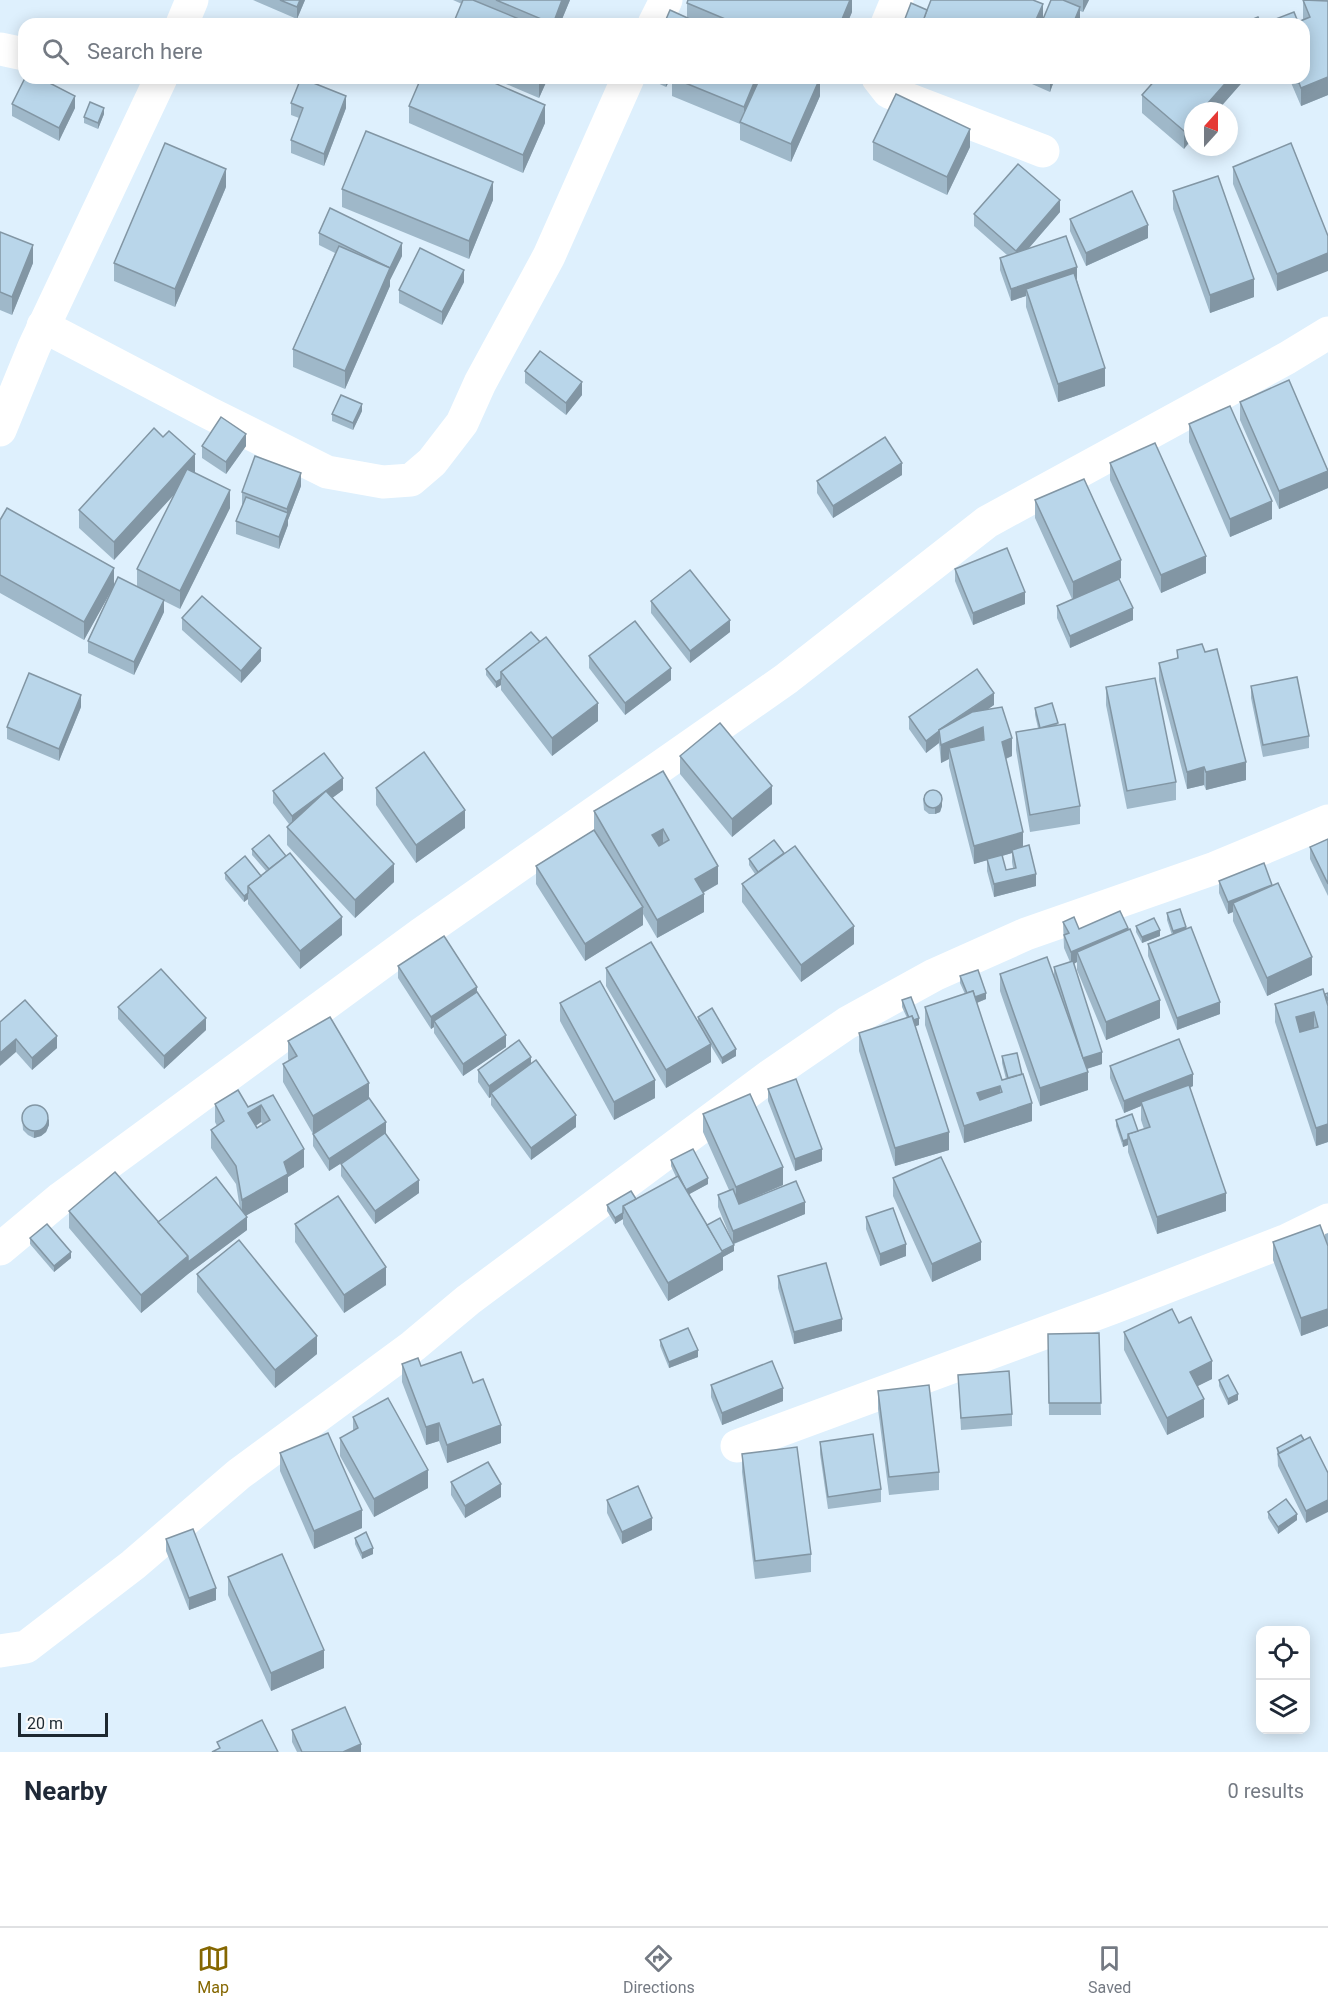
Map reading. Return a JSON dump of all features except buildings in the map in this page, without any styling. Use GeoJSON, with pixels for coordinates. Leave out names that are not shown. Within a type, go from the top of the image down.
{"type":"FeatureCollection","features":[{"type":"Feature","properties":{"kind":"street"},"geometry":{"type":"LineString","coordinates":[[184,18],[192,0]]}},
{"type":"Feature","properties":{"kind":"street"},"geometry":{"type":"LineString","coordinates":[[657,18],[666,0]]}},
{"type":"Feature","properties":{"kind":"street"},"geometry":{"type":"LineString","coordinates":[[890,18],[897,0]]}},
{"type":"Feature","properties":{"kind":"street"},"geometry":{"type":"LineString","coordinates":[[0,49],[18,53]]}},
{"type":"Feature","properties":{"kind":"street"},"geometry":{"type":"LineString","coordinates":[[0,430],[149,84]]}},
{"type":"Feature","properties":{"kind":"street"},"geometry":{"type":"LineString","coordinates":[[43,326],[327,472],[383,482],[411,480],[432,462],[462,423],[480,383],[549,256],[625,84]]}},
{"type":"Feature","properties":{"kind":"street"},"geometry":{"type":"LineString","coordinates":[[883,84],[889,92],[1042,151]]}},
{"type":"Feature","properties":{"kind":"street"},"geometry":{"type":"LineString","coordinates":[[0,1249],[61,1198],[411,941],[786,679],[987,522],[1287,358],[1328,333]]}},
{"type":"Feature","properties":{"kind":"street"},"geometry":{"type":"LineString","coordinates":[[0,1651],[26,1647],[133,1565],[239,1474],[413,1346],[487,1286],[771,1075],[847,1023],[934,975],[1026,934],[1215,868],[1328,821]]}},
{"type":"Feature","properties":{"kind":"street"},"geometry":{"type":"LineString","coordinates":[[737,1446],[1112,1308],[1285,1241],[1328,1220]]}}]}
